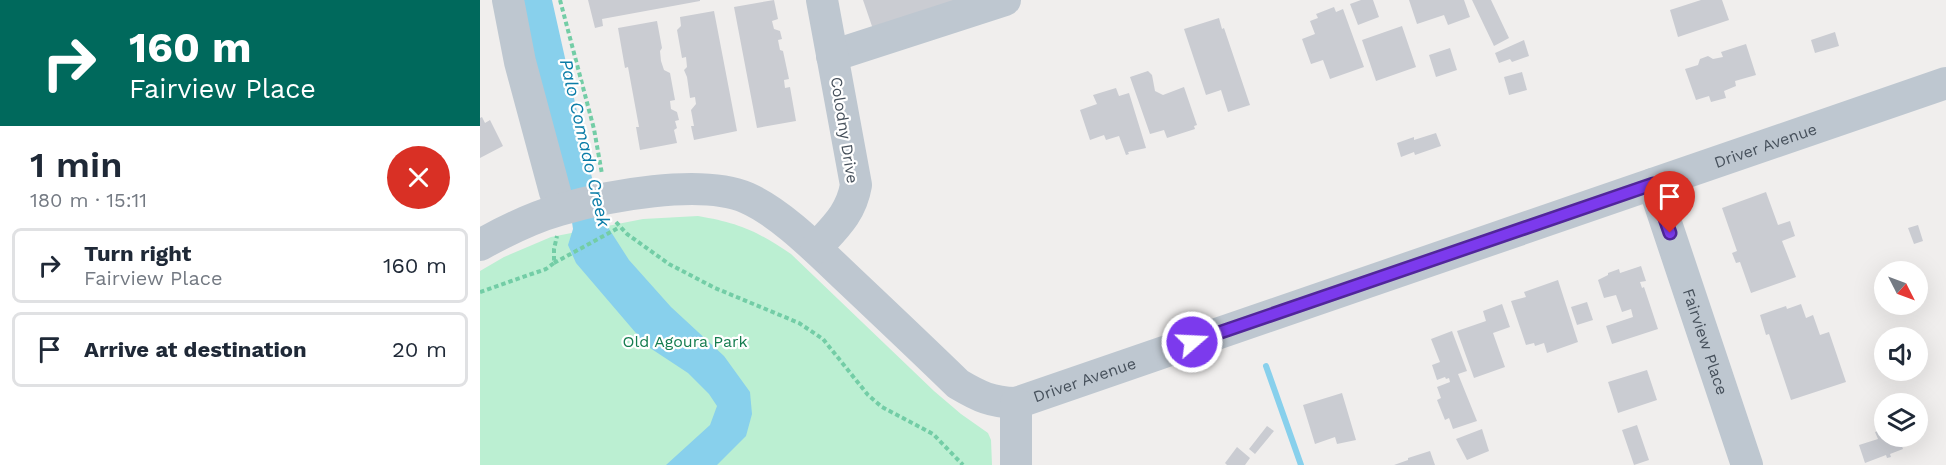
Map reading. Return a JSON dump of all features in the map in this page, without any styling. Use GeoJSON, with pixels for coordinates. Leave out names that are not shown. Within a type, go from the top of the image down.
{"type":"FeatureCollection","features":[{"type":"Feature","properties":{"kind":"street"},"geometry":{"type":"LineString","coordinates":[[507,0],[557,211]]}},
{"type":"Feature","properties":{"kind":"street","name":"Colodny Drive"},"geometry":{"type":"LineString","coordinates":[[816,248],[848,212],[856,185],[822,0]]}},
{"type":"Feature","properties":{"kind":"street"},"geometry":{"type":"LineString","coordinates":[[832,56],[1005,0]]}},
{"type":"Feature","properties":{"kind":"street","name":"Driver Avenue"},"geometry":{"type":"LineString","coordinates":[[480,245],[529,221],[607,198],[665,190],[718,190],[747,198],[771,213],[816,248],[958,384],[993,402],[1016,403],[1946,83]]}},
{"type":"Feature","properties":{"kind":"street","name":"Fairview Place"},"geometry":{"type":"LineString","coordinates":[[1653,184],[1747,465]]}},
{"type":"Feature","properties":{"kind":"street"},"geometry":{"type":"LineString","coordinates":[[1016,403],[1016,465]]}},
{"type":"Feature","properties":{"kind":"path"},"geometry":{"type":"LineString","coordinates":[[560,0],[594,129],[607,198],[618,228],[678,269],[715,288],[800,323],[823,339],[868,395],[882,407],[933,434],[963,465]]}},
{"type":"Feature","properties":{"kind":"path"},"geometry":{"type":"LineString","coordinates":[[554,263],[557,211]]}},
{"type":"Feature","properties":{"kind":"path"},"geometry":{"type":"LineString","coordinates":[[480,292],[546,269],[618,228]]}},
{"type":"Feature","properties":{"kind":"green space","name":"Old Agoura Park"},"geometry":{"type":"Polygon","coordinates":[[[698,216],[747,229],[791,254],[934,391],[988,433],[991,440],[992,465],[480,465],[480,271],[504,257],[551,237],[643,219],[698,216]]]}},
{"type":"Feature","properties":{"kind":"water"},"geometry":{"type":"Polygon","coordinates":[[[523,0],[552,0],[591,174],[604,221],[629,260],[671,307],[724,356],[750,392],[752,414],[746,436],[717,465],[666,465],[710,425],[717,406],[709,394],[688,373],[647,346],[576,263],[568,245],[573,229],[566,181],[534,56],[523,0]]]}},
{"type":"Feature","properties":{"kind":"building"},"geometry":{"type":"Polygon","coordinates":[[[588,0],[700,1],[602,19],[603,26],[595,28],[588,0]]]}},
{"type":"Feature","properties":{"kind":"building"},"geometry":{"type":"Polygon","coordinates":[[[774,0],[778,19],[772,21],[774,29],[780,31],[782,39],[778,40],[780,50],[783,51],[789,79],[784,80],[785,88],[790,87],[796,121],[757,128],[734,7],[774,0]]]}},
{"type":"Feature","properties":{"kind":"building"},"geometry":{"type":"Polygon","coordinates":[[[863,0],[978,0],[875,35],[863,0]]]}},
{"type":"Feature","properties":{"kind":"building"},"geometry":{"type":"Polygon","coordinates":[[[1361,0],[1373,0],[1379,17],[1358,25],[1350,4],[1361,0]]]}},
{"type":"Feature","properties":{"kind":"building"},"geometry":{"type":"Polygon","coordinates":[[[1409,0],[1464,0],[1470,17],[1448,25],[1444,15],[1417,24],[1409,0]]]}},
{"type":"Feature","properties":{"kind":"building"},"geometry":{"type":"Polygon","coordinates":[[[1472,0],[1491,0],[1509,38],[1494,46],[1472,0]]]}},
{"type":"Feature","properties":{"kind":"building"},"geometry":{"type":"Polygon","coordinates":[[[1701,0],[1722,0],[1729,20],[1678,37],[1670,10],[1701,0]]]}},
{"type":"Feature","properties":{"kind":"building"},"geometry":{"type":"Polygon","coordinates":[[[1334,7],[1336,12],[1343,9],[1364,67],[1330,79],[1323,60],[1311,64],[1302,39],[1315,34],[1310,21],[1318,18],[1316,14],[1334,7]]]}},
{"type":"Feature","properties":{"kind":"building"},"geometry":{"type":"Polygon","coordinates":[[[714,11],[737,131],[694,140],[691,110],[696,104],[695,97],[690,98],[684,70],[687,67],[686,57],[682,58],[677,30],[681,26],[680,17],[714,11]]]}},
{"type":"Feature","properties":{"kind":"building"},"geometry":{"type":"Polygon","coordinates":[[[1219,18],[1250,105],[1228,112],[1221,90],[1206,95],[1184,29],[1219,18]]]}},
{"type":"Feature","properties":{"kind":"building"},"geometry":{"type":"Polygon","coordinates":[[[657,21],[662,48],[661,61],[664,70],[670,73],[675,100],[670,101],[671,109],[677,112],[679,120],[675,121],[677,128],[674,130],[677,143],[640,150],[636,127],[639,127],[618,28],[657,21]]]}},
{"type":"Feature","properties":{"kind":"building"},"geometry":{"type":"Polygon","coordinates":[[[1402,26],[1416,67],[1376,81],[1362,40],[1402,26]]]}},
{"type":"Feature","properties":{"kind":"building"},"geometry":{"type":"Polygon","coordinates":[[[1835,32],[1839,46],[1815,53],[1811,40],[1835,32]]]}},
{"type":"Feature","properties":{"kind":"building"},"geometry":{"type":"Polygon","coordinates":[[[1524,40],[1529,56],[1512,62],[1510,59],[1499,63],[1495,53],[1524,40]]]}},
{"type":"Feature","properties":{"kind":"building"},"geometry":{"type":"Polygon","coordinates":[[[1746,44],[1756,75],[1735,81],[1736,86],[1724,91],[1726,98],[1711,102],[1709,96],[1696,100],[1685,69],[1698,65],[1700,59],[1708,56],[1713,59],[1723,57],[1721,52],[1746,44]]]}},
{"type":"Feature","properties":{"kind":"building"},"geometry":{"type":"Polygon","coordinates":[[[1450,48],[1457,70],[1436,77],[1429,55],[1450,48]]]}},
{"type":"Feature","properties":{"kind":"building"},"geometry":{"type":"Polygon","coordinates":[[[1148,71],[1152,75],[1155,91],[1163,95],[1184,87],[1197,125],[1194,126],[1195,129],[1167,138],[1164,130],[1150,134],[1130,77],[1148,71]]]}},
{"type":"Feature","properties":{"kind":"building"},"geometry":{"type":"Polygon","coordinates":[[[1522,72],[1527,90],[1509,95],[1504,77],[1522,72]]]}},
{"type":"Feature","properties":{"kind":"building"},"geometry":{"type":"Polygon","coordinates":[[[1116,88],[1119,96],[1129,93],[1146,148],[1128,152],[1129,154],[1126,155],[1119,136],[1106,140],[1104,135],[1090,140],[1080,110],[1097,104],[1093,95],[1116,88]]]}},
{"type":"Feature","properties":{"kind":"building"},"geometry":{"type":"Polygon","coordinates":[[[482,117],[485,123],[490,120],[503,146],[480,158],[480,118],[482,117]]]}},
{"type":"Feature","properties":{"kind":"building"},"geometry":{"type":"Polygon","coordinates":[[[1436,133],[1441,146],[1401,157],[1397,143],[1436,133]]]}},
{"type":"Feature","properties":{"kind":"building"},"geometry":{"type":"Polygon","coordinates":[[[1766,192],[1778,225],[1790,221],[1795,236],[1782,241],[1796,277],[1751,293],[1740,262],[1736,263],[1732,253],[1737,251],[1722,208],[1766,192]]]}},
{"type":"Feature","properties":{"kind":"building"},"geometry":{"type":"Polygon","coordinates":[[[1918,225],[1923,241],[1914,244],[1908,228],[1918,225]]]}},
{"type":"Feature","properties":{"kind":"building"},"geometry":{"type":"Polygon","coordinates":[[[1641,266],[1646,281],[1640,282],[1642,288],[1644,287],[1658,329],[1612,344],[1606,326],[1633,317],[1631,309],[1622,312],[1616,295],[1604,298],[1598,280],[1619,269],[1620,273],[1641,266]]]}},
{"type":"Feature","properties":{"kind":"building"},"geometry":{"type":"Polygon","coordinates":[[[1558,280],[1578,342],[1547,353],[1544,343],[1535,346],[1534,343],[1526,345],[1511,301],[1526,297],[1524,292],[1558,280]]]}},
{"type":"Feature","properties":{"kind":"building"},"geometry":{"type":"Polygon","coordinates":[[[1587,302],[1593,320],[1577,325],[1571,307],[1587,302]]]}},
{"type":"Feature","properties":{"kind":"building"},"geometry":{"type":"Polygon","coordinates":[[[1502,304],[1510,327],[1493,333],[1505,367],[1474,378],[1457,331],[1486,321],[1483,311],[1502,304]]]}},
{"type":"Feature","properties":{"kind":"building"},"geometry":{"type":"Polygon","coordinates":[[[1801,304],[1806,318],[1813,315],[1820,335],[1829,332],[1846,382],[1791,400],[1769,334],[1766,335],[1760,315],[1786,306],[1787,309],[1801,304]]]}},
{"type":"Feature","properties":{"kind":"building"},"geometry":{"type":"Polygon","coordinates":[[[1452,331],[1467,371],[1458,374],[1477,421],[1453,429],[1449,418],[1445,420],[1437,400],[1441,398],[1437,387],[1450,382],[1449,378],[1445,377],[1437,380],[1432,365],[1440,362],[1431,339],[1452,331]]]}},
{"type":"Feature","properties":{"kind":"building"},"geometry":{"type":"Polygon","coordinates":[[[1647,370],[1657,400],[1618,413],[1608,382],[1647,370]]]}},
{"type":"Feature","properties":{"kind":"building"},"geometry":{"type":"Polygon","coordinates":[[[1342,393],[1356,440],[1337,444],[1335,437],[1315,444],[1303,405],[1342,393]]]}},
{"type":"Feature","properties":{"kind":"building"},"geometry":{"type":"Polygon","coordinates":[[[1637,425],[1649,460],[1634,465],[1622,430],[1637,425]]]}},
{"type":"Feature","properties":{"kind":"building"},"geometry":{"type":"Polygon","coordinates":[[[1267,426],[1274,431],[1255,454],[1249,449],[1267,426]]]}},
{"type":"Feature","properties":{"kind":"building"},"geometry":{"type":"Polygon","coordinates":[[[1482,429],[1489,451],[1467,460],[1456,439],[1482,429]]]}},
{"type":"Feature","properties":{"kind":"building"},"geometry":{"type":"Polygon","coordinates":[[[1874,440],[1874,447],[1902,447],[1903,449],[1890,454],[1891,457],[1887,458],[1886,455],[1865,463],[1859,445],[1874,440]]]}},
{"type":"Feature","properties":{"kind":"building"},"geometry":{"type":"Polygon","coordinates":[[[1237,447],[1250,458],[1245,465],[1227,465],[1225,463],[1237,447]]]}},
{"type":"Feature","properties":{"kind":"building"},"geometry":{"type":"Polygon","coordinates":[[[1430,451],[1435,465],[1394,465],[1408,458],[1430,451]]]}},
{"type":"Feature","properties":{"kind":"waterway"},"geometry":{"type":"LineString","coordinates":[[1266,366],[1301,465]]}},
{"type":"Feature","properties":{"kind":"route"},"geometry":{"type":"LineString","coordinates":[[1192,342],[1653,184],[1670,233]]}},
{"type":"Feature","properties":{"kind":"water label","name":"Palo Comado Creek"},"geometry":{"type":"Point","coordinates":[585,143]}}]}
